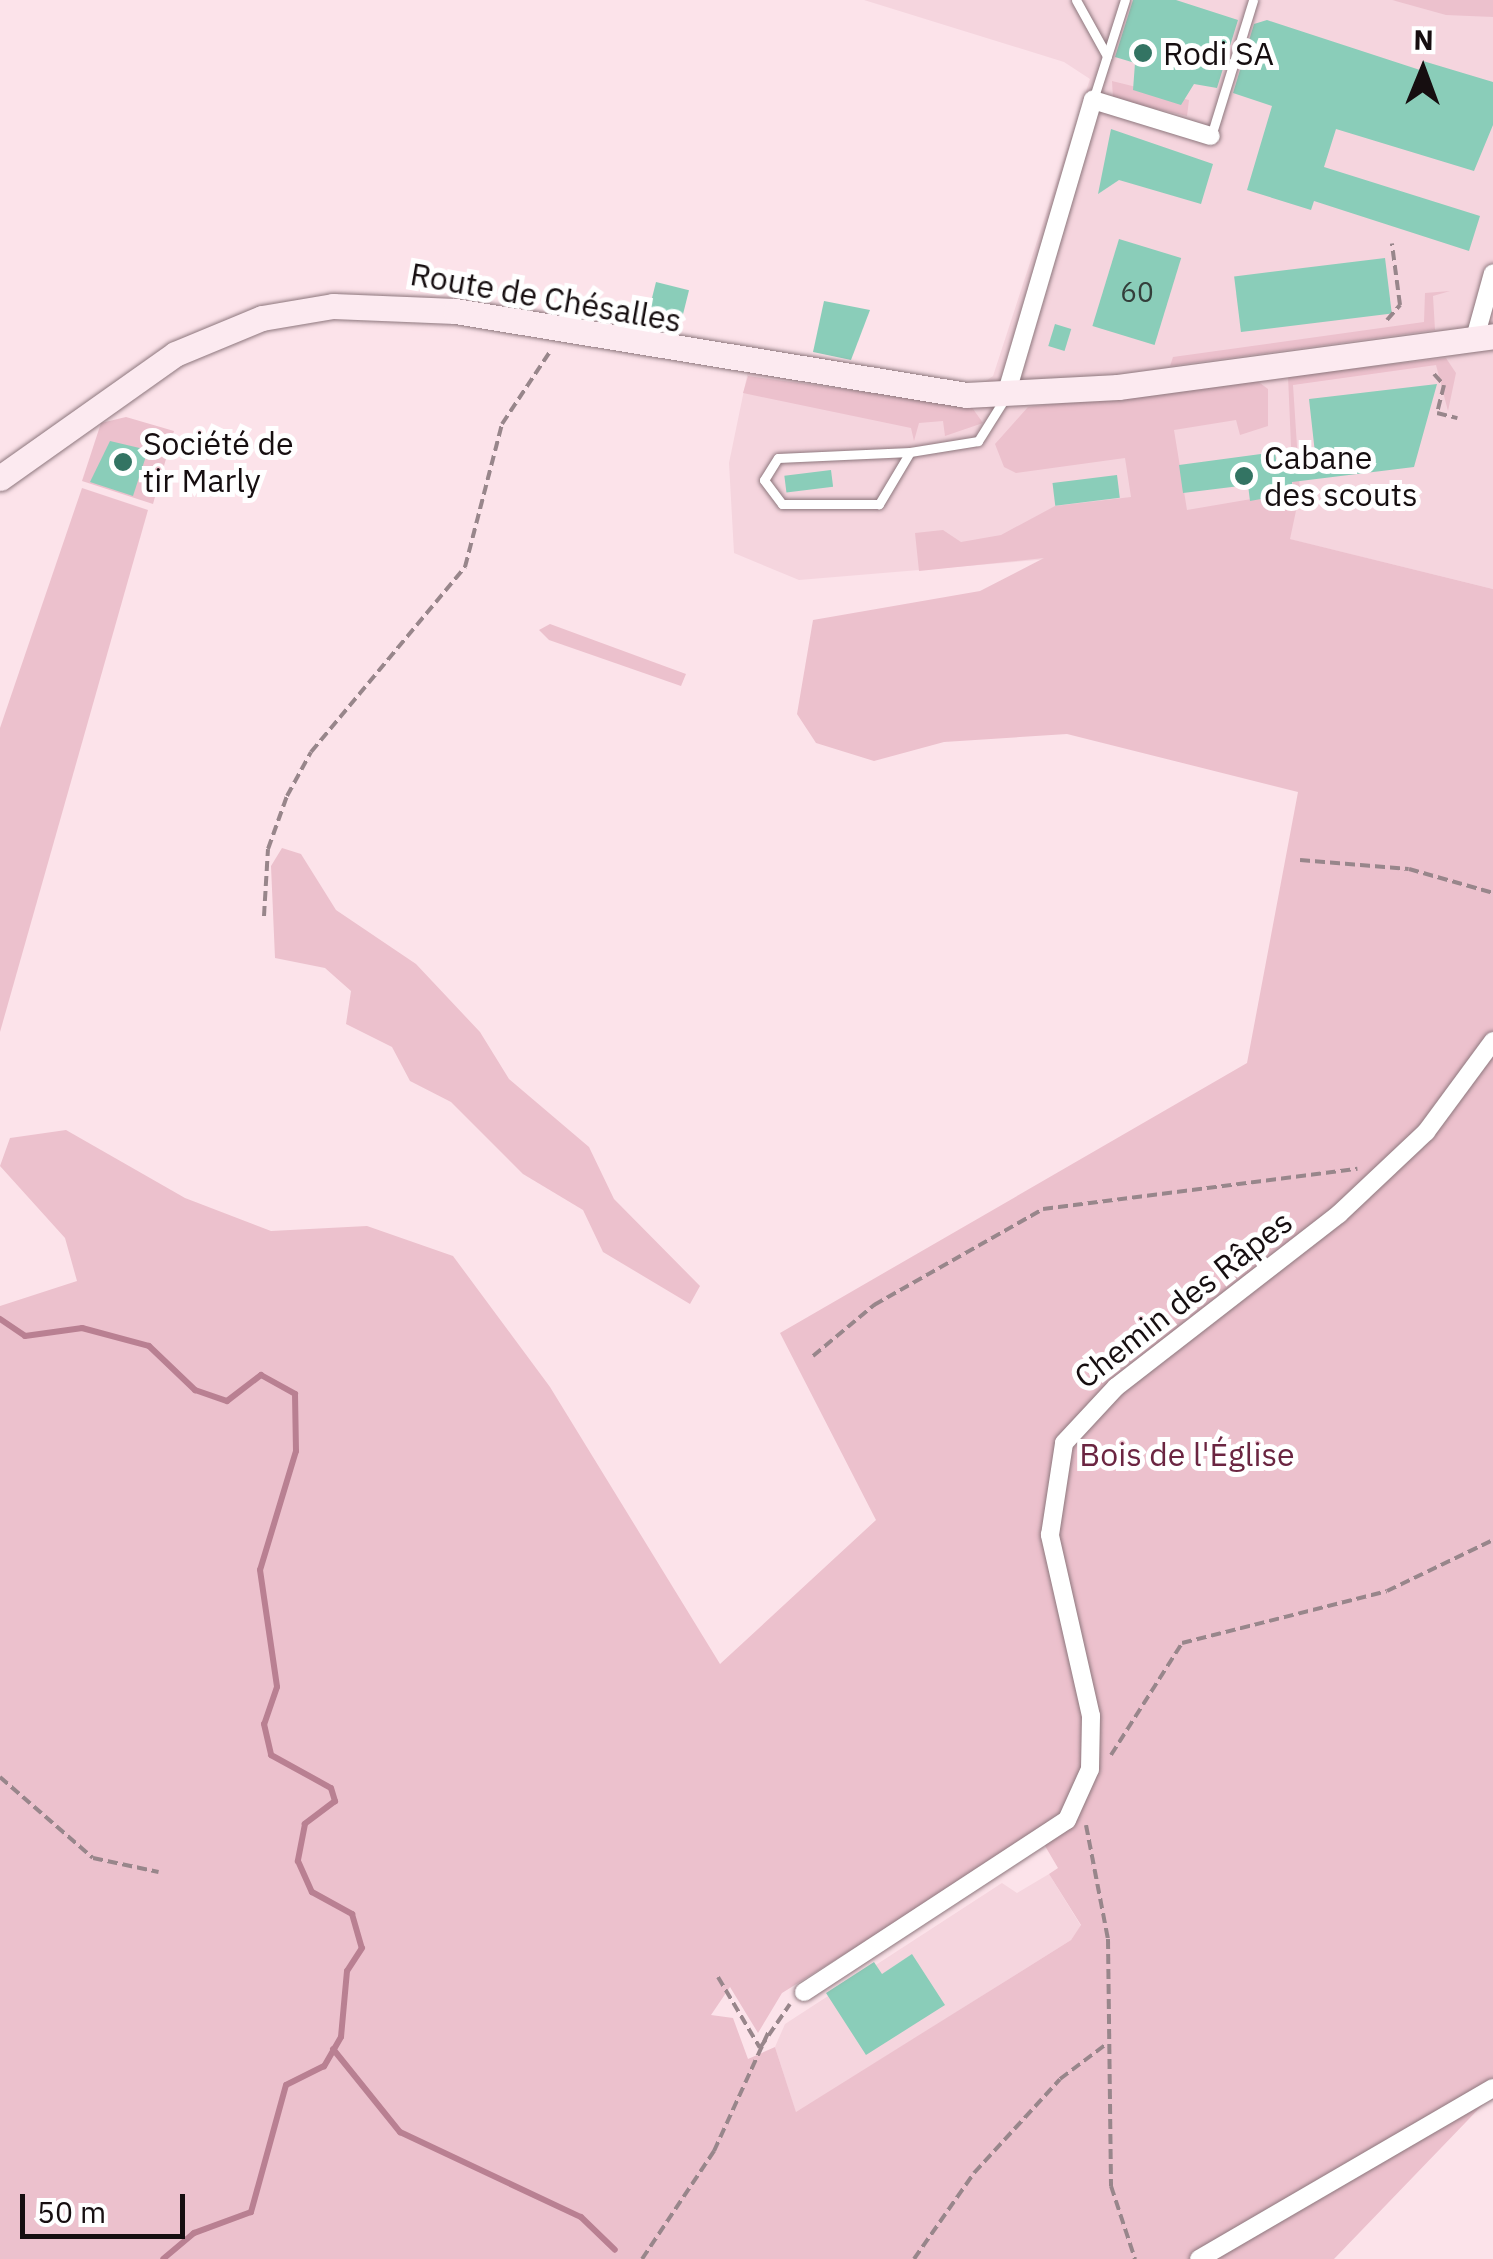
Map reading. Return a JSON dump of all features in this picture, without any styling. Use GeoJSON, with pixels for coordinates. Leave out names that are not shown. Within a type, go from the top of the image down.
{"type":"FeatureCollection","features":[{"type":"Feature","properties":{"kind":"street"},"geometry":{"type":"LineString","coordinates":[[1006,395],[1093,100],[1212,136]]}},
{"type":"Feature","properties":{"kind":"street","name":"Route de Chésalles"},"geometry":{"type":"LineString","coordinates":[[0,478],[175,354],[262,318],[393,303],[910,392],[1006,395],[1484,337],[1493,272]]}},
{"type":"Feature","properties":{"kind":"street","name":"Chemin des Râpes"},"geometry":{"type":"LineString","coordinates":[[804,1992],[1019,1858],[1074,1810],[1090,1769],[1091,1716],[1050,1535],[1064,1443],[1089,1410],[1386,1170],[1493,1041]]}},
{"type":"Feature","properties":{"kind":"street"},"geometry":{"type":"LineString","coordinates":[[1198,2259],[1493,2088]]}},
{"type":"Feature","properties":{"kind":"lane"},"geometry":{"type":"LineString","coordinates":[[1076,0],[1107,56]]}},
{"type":"Feature","properties":{"kind":"lane"},"geometry":{"type":"LineString","coordinates":[[1093,100],[1125,0]]}},
{"type":"Feature","properties":{"kind":"lane"},"geometry":{"type":"LineString","coordinates":[[1212,136],[1253,0]]}},
{"type":"Feature","properties":{"kind":"lane"},"geometry":{"type":"LineString","coordinates":[[910,452],[879,504],[782,504],[764,480],[778,458],[910,452],[978,441],[1006,395]]}},
{"type":"Feature","properties":{"kind":"path"},"geometry":{"type":"LineString","coordinates":[[1387,320],[1400,305],[1392,244]]}},
{"type":"Feature","properties":{"kind":"path"},"geometry":{"type":"LineString","coordinates":[[264,916],[268,848],[286,796],[465,567],[502,424],[559,332]]}},
{"type":"Feature","properties":{"kind":"path"},"geometry":{"type":"LineString","coordinates":[[1434,374],[1444,385],[1437,413],[1457,418]]}},
{"type":"Feature","properties":{"kind":"path"},"geometry":{"type":"LineString","coordinates":[[1300,860],[1409,869],[1493,892]]}},
{"type":"Feature","properties":{"kind":"path"},"geometry":{"type":"LineString","coordinates":[[813,1356],[874,1306],[1044,1209],[1386,1170]]}},
{"type":"Feature","properties":{"kind":"path"},"geometry":{"type":"LineString","coordinates":[[1090,1769],[1124,1741],[1182,1643],[1387,1590],[1493,1540]]}},
{"type":"Feature","properties":{"kind":"path"},"geometry":{"type":"LineString","coordinates":[[0,1776],[93,1858],[159,1872]]}},
{"type":"Feature","properties":{"kind":"path"},"geometry":{"type":"LineString","coordinates":[[1074,1810],[1092,1839],[1108,1939],[1105,2045],[1112,2186],[1135,2259]]}},
{"type":"Feature","properties":{"kind":"path"},"geometry":{"type":"LineString","coordinates":[[718,1977],[760,2048]]}},
{"type":"Feature","properties":{"kind":"path"},"geometry":{"type":"LineString","coordinates":[[642,2259],[714,2151],[769,2031],[804,1992]]}},
{"type":"Feature","properties":{"kind":"path"},"geometry":{"type":"LineString","coordinates":[[914,2259],[974,2174],[1060,2079],[1105,2045]]}},
{"type":"Feature","properties":{"kind":"shaded area"},"geometry":{"type":"Polygon","coordinates":[[[864,0],[1392,0],[1493,17],[1493,589],[1289,539],[799,580],[734,553],[729,463],[749,366],[965,395],[993,376],[1090,79],[1064,62],[864,0]]]}},
{"type":"Feature","properties":{"kind":"shaded area"},"geometry":{"type":"Polygon","coordinates":[[[1049,1874],[1081,1926],[1071,1940],[796,2113],[775,2047],[785,2024],[1002,1883],[1017,1893],[1049,1874]]]}},
{"type":"Feature","properties":{"kind":"green space"},"geometry":{"type":"Polygon","coordinates":[[[1392,0],[1493,0],[1493,17],[1446,15],[1392,0]]]}},
{"type":"Feature","properties":{"kind":"green space"},"geometry":{"type":"Polygon","coordinates":[[[1112,81],[1189,100],[1187,116],[1113,99],[1112,81]]]}},
{"type":"Feature","properties":{"kind":"green space"},"geometry":{"type":"Polygon","coordinates":[[[1450,291],[1433,296],[1435,330],[1170,366],[1173,357],[1424,322],[1425,293],[1450,291]]]}},
{"type":"Feature","properties":{"kind":"green space","name":"Bois de l'Église"},"geometry":{"type":"Polygon","coordinates":[[[1446,358],[1456,373],[1448,411],[1436,365],[1293,385],[1300,492],[1290,539],[1493,589],[1493,2094],[1334,2259],[0,2259],[0,1306],[77,1281],[65,1238],[0,1166],[10,1138],[66,1130],[185,1198],[271,1231],[367,1226],[453,1256],[550,1387],[720,1664],[876,1520],[780,1333],[1247,1063],[1298,792],[1067,734],[944,742],[874,761],[816,743],[797,714],[813,620],[980,591],[1044,558],[919,571],[915,533],[943,530],[961,542],[1001,535],[1055,506],[1131,497],[1125,458],[1016,473],[1004,467],[995,444],[1028,407],[1256,380],[1268,389],[1268,426],[1240,435],[1236,420],[1174,430],[1187,510],[1293,492],[1288,376],[1446,358]],[[1038,1834],[782,1993],[758,2033],[730,1987],[711,2015],[733,2018],[748,2059],[775,2047],[796,2112],[1071,1940],[1081,1925],[1049,1874],[1058,1868],[1038,1834]]]}},
{"type":"Feature","properties":{"kind":"green space"},"geometry":{"type":"Polygon","coordinates":[[[748,376],[971,406],[983,423],[945,436],[943,421],[919,423],[914,441],[911,428],[743,393],[748,376]]]}},
{"type":"Feature","properties":{"kind":"green space"},"geometry":{"type":"Polygon","coordinates":[[[126,417],[174,431],[153,504],[82,481],[101,423],[126,417]]]}},
{"type":"Feature","properties":{"kind":"green space"},"geometry":{"type":"Polygon","coordinates":[[[82,488],[148,510],[0,1032],[0,728],[82,488]]]}},
{"type":"Feature","properties":{"kind":"green space"},"geometry":{"type":"Polygon","coordinates":[[[550,624],[686,674],[681,686],[549,640],[539,630],[550,624]]]}},
{"type":"Feature","properties":{"kind":"green space"},"geometry":{"type":"Polygon","coordinates":[[[282,848],[301,854],[336,910],[416,964],[480,1032],[509,1079],[589,1147],[614,1199],[700,1286],[690,1304],[603,1252],[583,1210],[523,1174],[451,1102],[410,1081],[392,1047],[346,1024],[351,991],[325,968],[275,958],[271,866],[282,848]]]}},
{"type":"Feature","properties":{"kind":"building"},"geometry":{"type":"Polygon","coordinates":[[[1133,0],[1176,0],[1238,20],[1217,88],[1194,84],[1181,105],[1133,90],[1135,63],[1115,57],[1133,0]]]}},
{"type":"Feature","properties":{"kind":"building"},"geometry":{"type":"Polygon","coordinates":[[[1267,20],[1420,70],[1423,61],[1493,82],[1493,125],[1474,171],[1336,129],[1324,167],[1480,216],[1469,251],[1314,201],[1311,210],[1247,190],[1272,106],[1233,93],[1254,24],[1267,20]]]}},
{"type":"Feature","properties":{"kind":"building"},"geometry":{"type":"Polygon","coordinates":[[[1111,129],[1213,164],[1201,204],[1119,180],[1098,194],[1111,129]]]}},
{"type":"Feature","properties":{"kind":"building"},"geometry":{"type":"Polygon","coordinates":[[[1119,239],[1181,258],[1155,345],[1092,326],[1119,239]]]}},
{"type":"Feature","properties":{"kind":"building"},"geometry":{"type":"Polygon","coordinates":[[[1385,258],[1392,314],[1241,332],[1234,277],[1385,258]]]}},
{"type":"Feature","properties":{"kind":"building"},"geometry":{"type":"Polygon","coordinates":[[[656,282],[689,290],[681,320],[649,312],[656,282]]]}},
{"type":"Feature","properties":{"kind":"building"},"geometry":{"type":"Polygon","coordinates":[[[824,301],[870,310],[851,360],[813,352],[824,301]]]}},
{"type":"Feature","properties":{"kind":"building"},"geometry":{"type":"Polygon","coordinates":[[[1055,324],[1071,329],[1065,351],[1048,346],[1055,324]]]}},
{"type":"Feature","properties":{"kind":"building"},"geometry":{"type":"Polygon","coordinates":[[[1437,384],[1414,467],[1292,482],[1293,493],[1250,501],[1248,485],[1183,493],[1179,465],[1275,452],[1277,467],[1316,462],[1309,399],[1437,384]]]}},
{"type":"Feature","properties":{"kind":"building"},"geometry":{"type":"Polygon","coordinates":[[[110,441],[148,450],[133,496],[90,482],[110,441]]]}},
{"type":"Feature","properties":{"kind":"building"},"geometry":{"type":"Polygon","coordinates":[[[831,470],[833,487],[786,493],[784,476],[831,470]]]}},
{"type":"Feature","properties":{"kind":"building"},"geometry":{"type":"Polygon","coordinates":[[[1117,475],[1120,498],[1055,506],[1052,483],[1117,475]]]}},
{"type":"Feature","properties":{"kind":"building"},"geometry":{"type":"Polygon","coordinates":[[[912,1954],[945,2005],[866,2055],[826,1993],[874,1962],[882,1974],[912,1954]]]}},
{"type":"Feature","properties":{"kind":"waterway"},"geometry":{"type":"LineString","coordinates":[[0,1319],[25,1336],[82,1328],[149,1346],[195,1390],[227,1401],[261,1375],[295,1394],[296,1451],[260,1570],[277,1687],[264,1724],[271,1755],[331,1788],[335,1801],[305,1824],[298,1861],[312,1892],[352,1914],[362,1948],[347,1971],[341,2037],[324,2066],[286,2085],[251,2212],[194,2233],[163,2259]]}},
{"type":"Feature","properties":{"kind":"waterway"},"geometry":{"type":"LineString","coordinates":[[333,2049],[400,2132],[581,2217],[615,2250]]}},
{"type":"Feature","properties":{"kind":"place","name":"Rodi SA"},"geometry":{"type":"Point","coordinates":[1143,53]}},
{"type":"Feature","properties":{"kind":"place","name":"Société de tir Marly"},"geometry":{"type":"Point","coordinates":[123,462]}},
{"type":"Feature","properties":{"kind":"place","name":"Cabane des scouts"},"geometry":{"type":"Point","coordinates":[1244,476]}}]}
